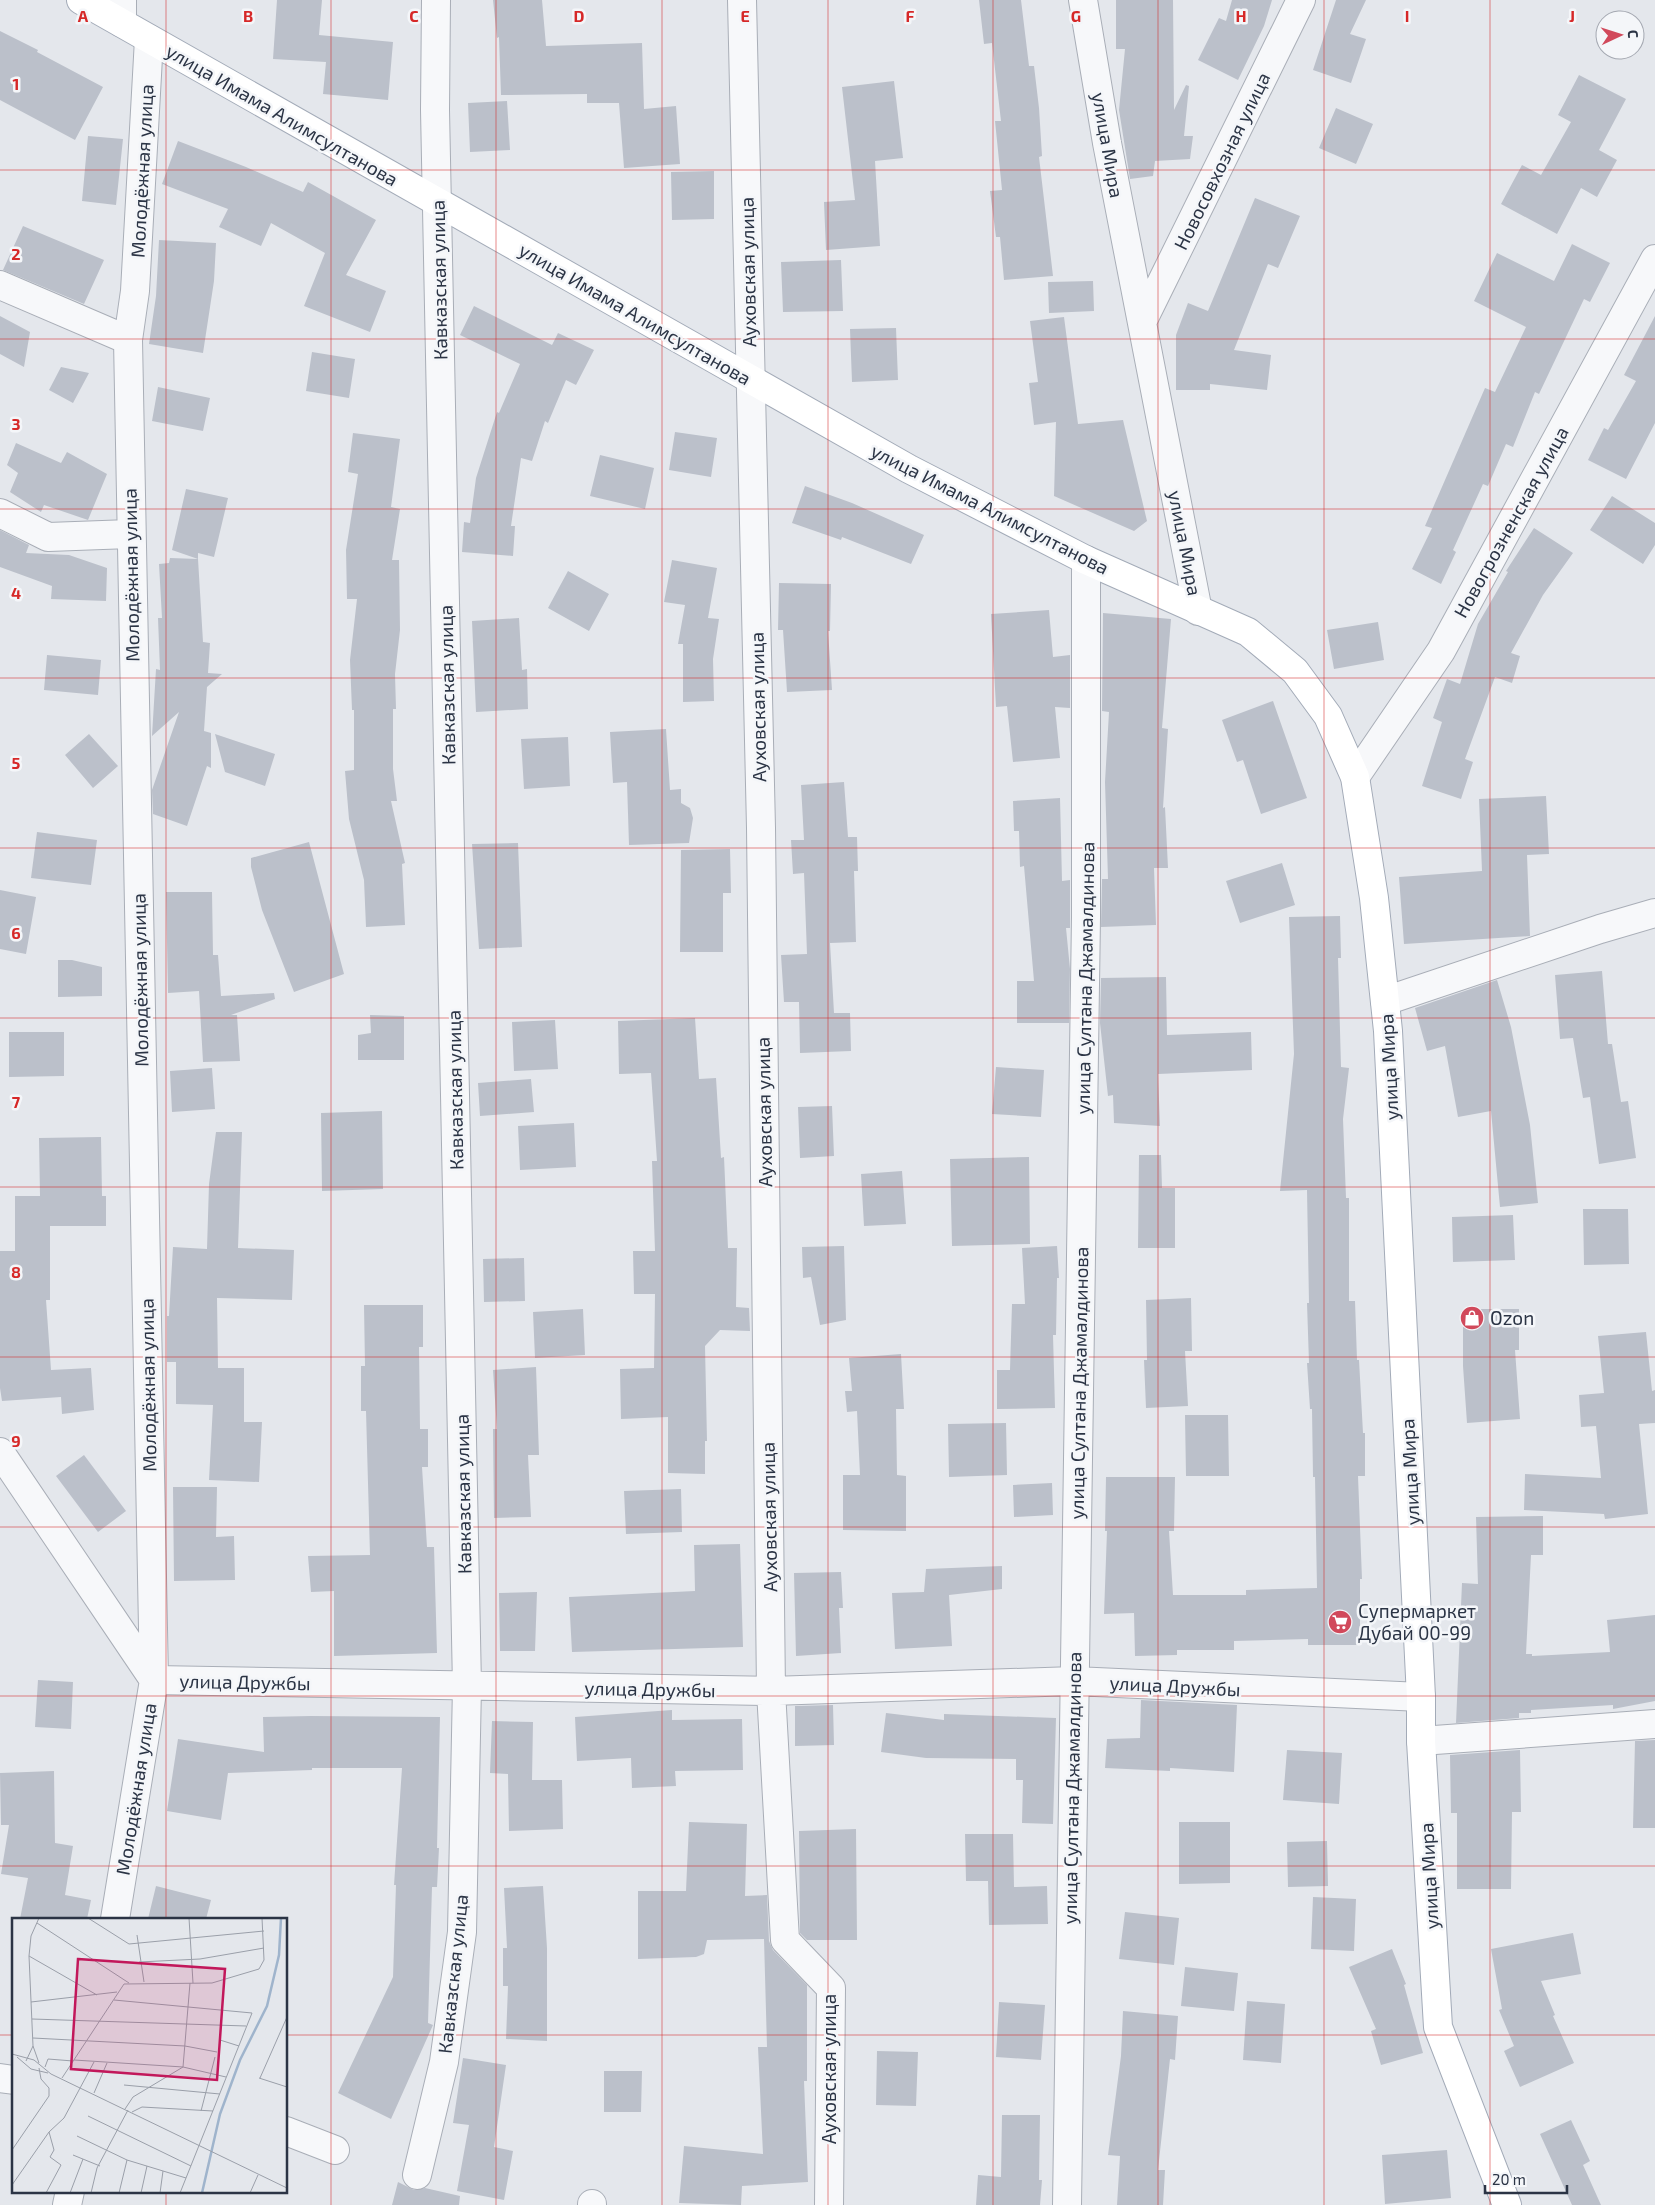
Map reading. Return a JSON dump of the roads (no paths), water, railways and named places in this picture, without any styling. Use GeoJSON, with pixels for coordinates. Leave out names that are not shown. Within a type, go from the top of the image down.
{"type":"FeatureCollection","features":[{"type":"Feature","properties":{"kind":"main road","name":"улица Имама Алимсултанова"},"geometry":{"type":"LineString","coordinates":[[81,0],[122,12],[149,39],[909,469],[1086,560],[1198,611]]}},
{"type":"Feature","properties":{"kind":"main road","name":"улица Мира"},"geometry":{"type":"LineString","coordinates":[[1198,611],[1248,632],[1295,671],[1328,716],[1355,778],[1374,898],[1385,1001],[1421,1697],[1421,1741],[1438,2027],[1507,2205]]}},
{"type":"Feature","properties":{"kind":"street","name":"Кавказская улица"},"geometry":{"type":"LineString","coordinates":[[417,2175],[444,2062],[462,1932],[467,1686],[437,202],[436,0]]}},
{"type":"Feature","properties":{"kind":"street","name":"Ауховская улица"},"geometry":{"type":"LineString","coordinates":[[742,0],[761,818],[771,1691],[785,1940],[831,1988],[829,2205]]}},
{"type":"Feature","properties":{"kind":"street","name":"улица Мира"},"geometry":{"type":"LineString","coordinates":[[1083,0],[1142,322],[1198,611]]}},
{"type":"Feature","properties":{"kind":"street","name":"Новосовхозная улица"},"geometry":{"type":"LineString","coordinates":[[1142,322],[1301,0]]}},
{"type":"Feature","properties":{"kind":"street","name":"Молодёжная улица"},"geometry":{"type":"LineString","coordinates":[[115,1918],[154,1680],[130,534],[128,340],[135,291],[149,39]]}},
{"type":"Feature","properties":{"kind":"street","name":"Новогрозненская улица"},"geometry":{"type":"LineString","coordinates":[[1355,778],[1440,652],[1655,259]]}},
{"type":"Feature","properties":{"kind":"street"},"geometry":{"type":"LineString","coordinates":[[0,285],[128,340]]}},
{"type":"Feature","properties":{"kind":"street"},"geometry":{"type":"LineString","coordinates":[[0,513],[48,537],[130,534]]}},
{"type":"Feature","properties":{"kind":"street","name":"улица Султана Джамалдинова"},"geometry":{"type":"LineString","coordinates":[[1067,2205],[1086,917],[1086,560]]}},
{"type":"Feature","properties":{"kind":"street"},"geometry":{"type":"LineString","coordinates":[[1385,1001],[1600,929],[1655,913]]}},
{"type":"Feature","properties":{"kind":"street","name":"улица Дружбы"},"geometry":{"type":"LineString","coordinates":[[0,1452],[154,1680],[771,1691],[1074,1681],[1421,1697]]}},
{"type":"Feature","properties":{"kind":"street"},"geometry":{"type":"LineString","coordinates":[[1421,1741],[1655,1724]]}},
{"type":"Feature","properties":{"kind":"street"},"geometry":{"type":"LineString","coordinates":[[288,2132],[335,2150]]}},
{"type":"Feature","properties":{"kind":"street"},"geometry":{"type":"LineString","coordinates":[[68,2205],[70,2192]]}},
{"type":"Feature","properties":{"kind":"place","name":"Ozon"},"geometry":{"type":"Point","coordinates":[1472,1318]}},
{"type":"Feature","properties":{"kind":"place","name":"Супермаркет Дубай 00-99"},"geometry":{"type":"Point","coordinates":[1340,1622]}}]}
